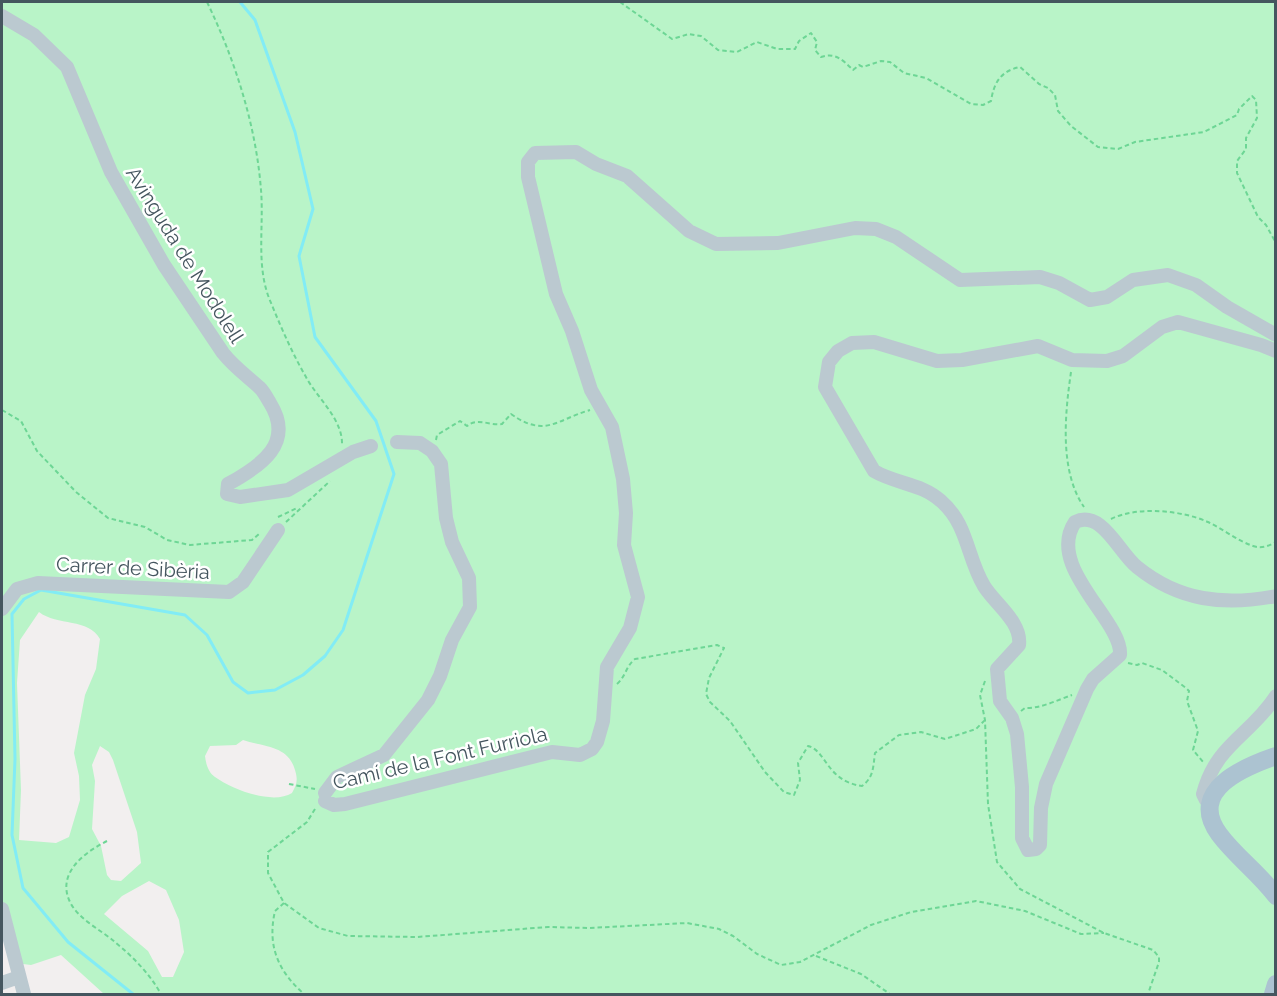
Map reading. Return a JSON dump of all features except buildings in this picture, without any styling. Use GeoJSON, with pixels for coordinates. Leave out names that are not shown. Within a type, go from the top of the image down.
{"type":"FeatureCollection","features":[{"type":"Feature","properties":{"kind":"main road"},"geometry":{"type":"LineString","coordinates":[[1275,756],[1232,774],[1219,786],[1212,802],[1211,818],[1218,832],[1275,896]]}},
{"type":"Feature","properties":{"kind":"main road"},"geometry":{"type":"LineString","coordinates":[[1273,994],[1275,984]]}},
{"type":"Feature","properties":{"kind":"street","name":"Avinguda de Modolell"},"geometry":{"type":"LineString","coordinates":[[2,16],[34,35],[67,67],[111,172],[164,264],[223,353],[232,365],[262,390],[279,418],[279,434],[269,455],[248,473],[228,484],[227,494],[240,497],[288,490],[341,459]]}},
{"type":"Feature","properties":{"kind":"street","name":"Camí de la Font Furriola"},"geometry":{"type":"LineString","coordinates":[[432,451],[443,470],[446,518],[453,542],[469,578],[470,607],[452,640],[440,676],[428,700],[384,755],[337,777],[325,797],[329,804],[345,804],[552,752],[586,753],[592,749],[601,734],[607,667],[630,628],[638,597],[624,545],[626,513],[623,480],[612,427],[586,379],[551,276],[528,177],[530,157],[540,151],[576,152],[596,164],[627,176],[689,231],[716,244],[778,243],[855,228],[876,229],[896,237],[960,280],[1040,277],[1054,280],[1090,300],[1107,297],[1133,280],[1168,275],[1196,285],[1227,307],[1264,326],[1275,335]]}},
{"type":"Feature","properties":{"kind":"street"},"geometry":{"type":"LineString","coordinates":[[1275,351],[1178,322],[1162,327],[1117,359],[1093,362],[1072,360],[1038,346],[962,360],[937,362],[874,342],[860,341],[838,351],[825,371],[827,393],[868,466],[879,475],[918,486],[941,501],[966,535],[981,582],[1006,613],[1020,640],[1013,653],[997,669],[1000,701],[1012,718],[1017,734],[1022,780],[1022,838],[1026,847],[1032,850],[1040,845],[1041,808],[1046,784],[1087,688],[1120,655],[1119,643],[1088,595],[1071,558],[1068,541],[1075,522],[1081,519],[1097,523],[1135,566],[1158,582],[1178,590],[1229,603],[1275,596]]}},
{"type":"Feature","properties":{"kind":"street"},"geometry":{"type":"LineString","coordinates":[[397,442],[416,442],[432,451]]}},
{"type":"Feature","properties":{"kind":"street"},"geometry":{"type":"LineString","coordinates":[[341,459],[356,450],[371,446]]}},
{"type":"Feature","properties":{"kind":"street","name":"Carrer de Sibèria"},"geometry":{"type":"LineString","coordinates":[[2,609],[17,589],[38,583],[229,592],[243,582],[278,524]]}},
{"type":"Feature","properties":{"kind":"street"},"geometry":{"type":"LineString","coordinates":[[1212,802],[1206,800],[1203,794],[1212,768],[1221,753],[1251,727],[1275,696]]}},
{"type":"Feature","properties":{"kind":"street"},"geometry":{"type":"LineString","coordinates":[[2,909],[24,994]]}},
{"type":"Feature","properties":{"kind":"street"},"geometry":{"type":"LineString","coordinates":[[2,983],[19,977]]}},
{"type":"Feature","properties":{"kind":"path"},"geometry":{"type":"LineString","coordinates":[[207,2],[245,98],[261,190],[261,245],[269,297],[305,377],[335,420],[342,437],[341,459],[332,478],[278,524]]}},
{"type":"Feature","properties":{"kind":"path"},"geometry":{"type":"LineString","coordinates":[[620,2],[672,39],[689,34],[702,36],[718,50],[737,52],[757,42],[777,49],[795,49],[799,40],[812,33],[818,42],[815,50],[821,57],[829,54],[840,58],[853,70],[859,65],[863,67],[881,61],[890,62],[904,73],[926,78],[971,104],[983,105],[991,101],[998,79],[1008,70],[1020,67],[1039,84],[1048,87],[1055,95],[1058,111],[1071,126],[1098,147],[1118,149],[1135,142],[1204,132],[1237,115],[1239,109],[1252,96],[1256,100],[1257,118],[1246,138],[1246,149],[1238,161],[1237,173],[1258,217],[1266,225],[1275,243]]}},
{"type":"Feature","properties":{"kind":"path"},"geometry":{"type":"LineString","coordinates":[[1072,360],[1067,400],[1066,450],[1079,500],[1097,523],[1136,512],[1186,514],[1209,522],[1255,547],[1267,547],[1275,542]]}},
{"type":"Feature","properties":{"kind":"path"},"geometry":{"type":"LineString","coordinates":[[432,451],[437,435],[460,421],[466,426],[472,421],[482,421],[492,425],[502,424],[510,414],[529,425],[546,428],[570,416],[602,406]]}},
{"type":"Feature","properties":{"kind":"path"},"geometry":{"type":"LineString","coordinates":[[2,410],[21,421],[37,451],[76,492],[108,518],[145,527],[167,540],[190,545],[252,540],[261,532]]}},
{"type":"Feature","properties":{"kind":"path"},"geometry":{"type":"LineString","coordinates":[[278,524],[300,507]]}},
{"type":"Feature","properties":{"kind":"path"},"geometry":{"type":"LineString","coordinates":[[604,697],[623,678],[627,665],[635,659],[717,645],[724,648],[709,678],[706,694],[710,702],[730,721],[765,772],[784,792],[794,795],[800,780],[798,763],[808,746],[815,748],[840,779],[862,786],[873,772],[875,753],[899,735],[921,732],[945,739],[976,729],[985,720]]}},
{"type":"Feature","properties":{"kind":"path"},"geometry":{"type":"LineString","coordinates":[[1111,663],[1137,665],[1142,663],[1158,668],[1182,682],[1189,691],[1187,701],[1198,731],[1193,750],[1207,768],[1212,768]]}},
{"type":"Feature","properties":{"kind":"path"},"geometry":{"type":"LineString","coordinates":[[1012,718],[1025,708],[1035,709],[1047,702],[1087,688]]}},
{"type":"Feature","properties":{"kind":"path"},"geometry":{"type":"LineString","coordinates":[[289,784],[325,797],[314,809],[307,822],[268,852],[268,873],[284,903],[319,928],[348,936],[417,937],[548,927],[589,928],[687,923],[719,929],[734,936],[757,954],[781,964],[800,962],[871,925],[911,912],[976,901],[1025,911],[1081,934],[1104,933],[1153,950],[1159,957],[1159,962],[1148,994]]}},
{"type":"Feature","properties":{"kind":"path"},"geometry":{"type":"LineString","coordinates":[[107,841],[86,852],[74,864],[68,889],[70,902],[86,920],[114,940],[150,975],[161,994]]}},
{"type":"Feature","properties":{"kind":"path"},"geometry":{"type":"LineString","coordinates":[[284,903],[275,911],[272,945],[284,976],[304,994]]}},
{"type":"Feature","properties":{"kind":"path"},"geometry":{"type":"LineString","coordinates":[[814,956],[861,974],[890,994]]}},
{"type":"Feature","properties":{"kind":"green space"},"geometry":{"type":"Polygon","coordinates":[[[2,2],[1275,2],[1275,994],[104,994],[61,955],[31,965],[23,964],[2,902],[2,2]],[[39,612],[20,640],[17,683],[21,790],[19,840],[56,843],[69,837],[80,800],[79,776],[74,753],[85,695],[96,669],[100,639],[88,628],[39,612]],[[243,740],[236,745],[210,746],[205,756],[208,768],[213,775],[232,787],[264,797],[284,796],[292,793],[296,777],[292,762],[287,756],[274,748],[243,740]],[[100,746],[92,765],[95,781],[92,829],[101,846],[107,875],[111,880],[121,881],[141,863],[137,832],[109,752],[100,746]],[[149,881],[122,896],[104,914],[148,951],[162,977],[173,977],[184,952],[179,920],[166,890],[149,881]]]}},
{"type":"Feature","properties":{"kind":"waterway"},"geometry":{"type":"LineString","coordinates":[[133,994],[68,942],[23,888],[12,835],[15,759],[12,614],[24,599],[41,590],[185,615],[207,635],[233,682],[248,693],[275,690],[303,675],[325,656],[343,630],[394,474],[376,421],[315,337],[299,256],[313,209],[295,132],[255,20],[240,2]]}}]}
